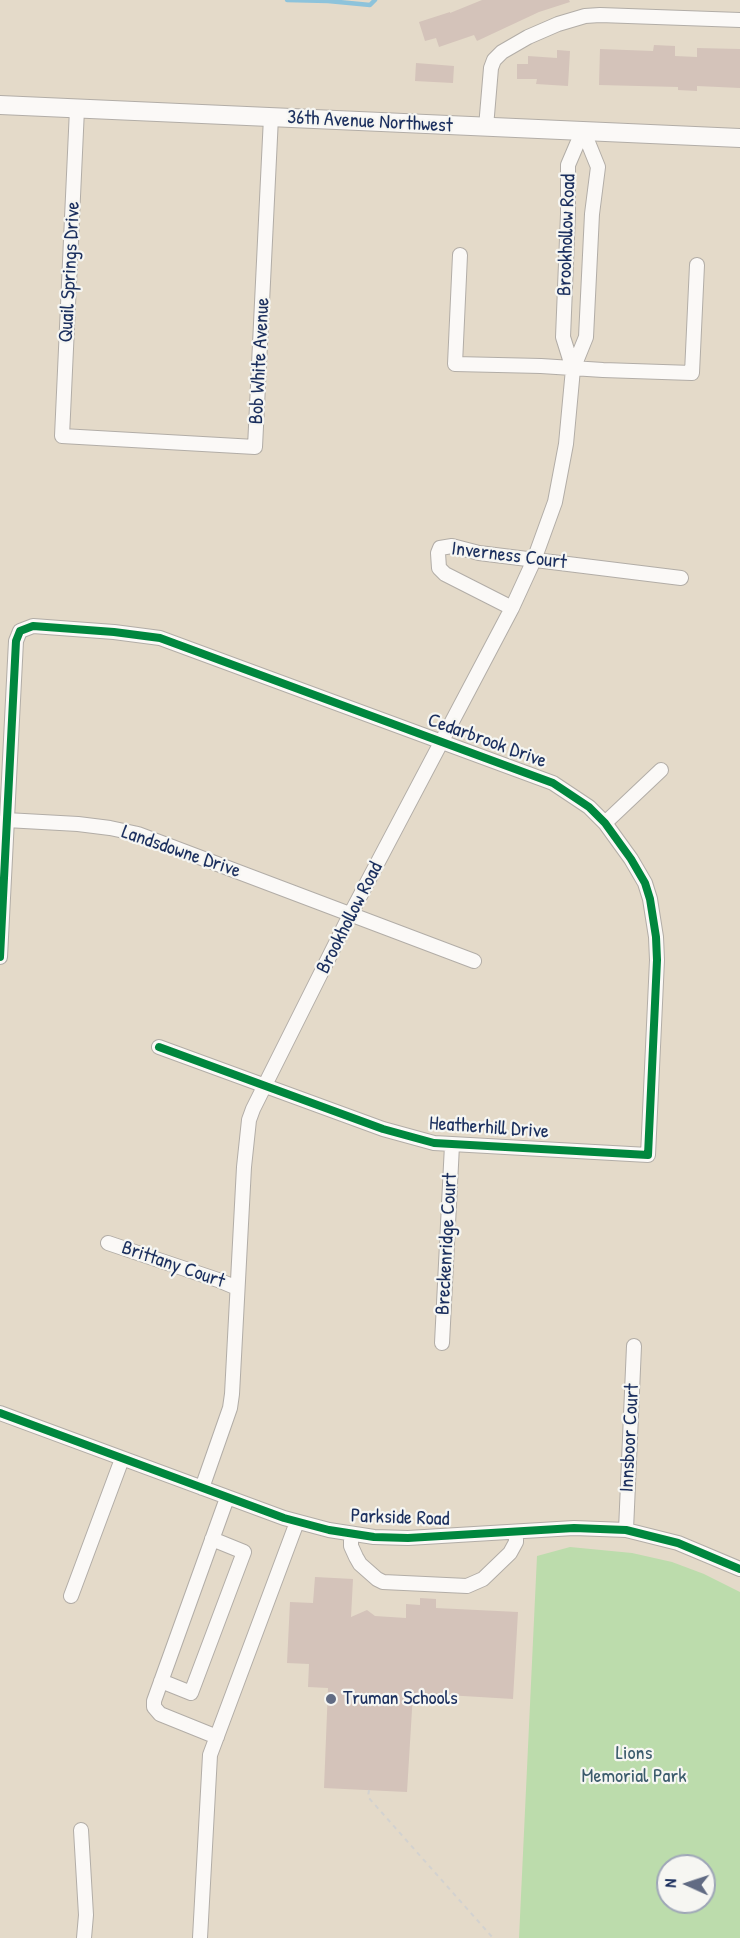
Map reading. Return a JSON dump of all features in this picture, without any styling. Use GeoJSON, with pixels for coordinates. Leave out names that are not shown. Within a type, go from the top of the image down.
{"type":"FeatureCollection","features":[{"type":"Feature","properties":{"kind":"main road","name":"36th Avenue Northwest"},"geometry":{"type":"LineString","coordinates":[[0,105],[740,138]]}},
{"type":"Feature","properties":{"kind":"street"},"geometry":{"type":"LineString","coordinates":[[486,127],[490,68],[494,60],[502,52],[528,37],[558,24],[585,16],[600,15],[740,20]]}},
{"type":"Feature","properties":{"kind":"street","name":"Quail Springs Drive"},"geometry":{"type":"LineString","coordinates":[[62,436],[77,109]]}},
{"type":"Feature","properties":{"kind":"street","name":"Bob White Avenue"},"geometry":{"type":"LineString","coordinates":[[62,436],[255,447],[271,117]]}},
{"type":"Feature","properties":{"kind":"street","name":"Brookhollow Road"},"geometry":{"type":"LineString","coordinates":[[573,369],[563,337],[568,165],[583,130]]}},
{"type":"Feature","properties":{"kind":"street","name":"Brookhollow Road"},"geometry":{"type":"LineString","coordinates":[[202,1488],[231,1401],[234,1381],[237,1288],[249,1120],[264,1085],[350,915],[512,608],[534,560],[552,511],[566,444],[573,369],[586,337],[592,214],[598,167],[583,130]]}},
{"type":"Feature","properties":{"kind":"street"},"geometry":{"type":"LineString","coordinates":[[460,255],[454,364],[692,373],[697,265]]}},
{"type":"Feature","properties":{"kind":"street","name":"Inverness Court"},"geometry":{"type":"LineString","coordinates":[[512,608],[445,574],[439,568],[440,548],[452,546],[479,553],[681,578]]}},
{"type":"Feature","properties":{"kind":"street","name":"Cedarbrook Drive"},"geometry":{"type":"LineString","coordinates":[[6,820],[16,641],[18,634],[25,628],[33,626],[160,638],[553,783],[589,807],[605,823],[645,883],[654,916],[657,960],[648,1155]]}},
{"type":"Feature","properties":{"kind":"street"},"geometry":{"type":"LineString","coordinates":[[605,823],[661,770]]}},
{"type":"Feature","properties":{"kind":"street"},"geometry":{"type":"LineString","coordinates":[[0,957],[6,820]]}},
{"type":"Feature","properties":{"kind":"street","name":"Landsdowne Drive"},"geometry":{"type":"LineString","coordinates":[[6,820],[78,824],[138,834],[474,961]]}},
{"type":"Feature","properties":{"kind":"street","name":"Heatherhill Drive"},"geometry":{"type":"LineString","coordinates":[[159,1047],[405,1136],[452,1145],[648,1155]]}},
{"type":"Feature","properties":{"kind":"street","name":"Breckenridge Court"},"geometry":{"type":"LineString","coordinates":[[442,1343],[452,1145]]}},
{"type":"Feature","properties":{"kind":"street","name":"Brittany Court"},"geometry":{"type":"LineString","coordinates":[[108,1243],[237,1288]]}},
{"type":"Feature","properties":{"kind":"street","name":"Innsboor Court"},"geometry":{"type":"LineString","coordinates":[[626,1530],[634,1346]]}},
{"type":"Feature","properties":{"kind":"street","name":"Parkside Road"},"geometry":{"type":"LineString","coordinates":[[0,1413],[227,1498],[297,1522],[351,1534],[408,1539],[574,1528],[626,1530],[678,1543],[740,1569]]}},
{"type":"Feature","properties":{"kind":"street"},"geometry":{"type":"LineString","coordinates":[[71,1596],[122,1458]]}},
{"type":"Feature","properties":{"kind":"street"},"geometry":{"type":"LineString","coordinates":[[217,1737],[160,1714],[154,1707],[154,1701],[227,1498]]}},
{"type":"Feature","properties":{"kind":"street"},"geometry":{"type":"LineString","coordinates":[[200,1938],[210,1760],[297,1522]]}},
{"type":"Feature","properties":{"kind":"street"},"geometry":{"type":"LineString","coordinates":[[351,1534],[351,1546],[356,1557],[376,1579],[383,1582],[467,1586],[483,1580],[510,1553],[516,1542],[516,1532]]}},
{"type":"Feature","properties":{"kind":"street"},"geometry":{"type":"LineString","coordinates":[[161,1682],[191,1693],[244,1552],[212,1539]]}},
{"type":"Feature","properties":{"kind":"street"},"geometry":{"type":"LineString","coordinates":[[81,1830],[86,1915],[84,1938]]}},
{"type":"Feature","properties":{"kind":"path"},"geometry":{"type":"LineString","coordinates":[[369,1790],[368,1797],[493,1938]]}},
{"type":"Feature","properties":{"kind":"green space","name":"Lions Memorial Park"},"geometry":{"type":"Polygon","coordinates":[[[570,1547],[632,1553],[672,1562],[704,1574],[740,1592],[740,1938],[519,1938],[537,1556],[570,1547]]]}},
{"type":"Feature","properties":{"kind":"building"},"geometry":{"type":"Polygon","coordinates":[[[482,0],[569,0],[570,2],[539,12],[477,41],[474,35],[439,47],[436,38],[425,41],[419,22],[482,0]]]}},
{"type":"Feature","properties":{"kind":"building"},"geometry":{"type":"Polygon","coordinates":[[[654,45],[675,46],[675,56],[697,57],[697,48],[740,49],[740,88],[697,86],[697,91],[678,90],[678,87],[599,85],[600,49],[653,51],[654,45]]]}},
{"type":"Feature","properties":{"kind":"building"},"geometry":{"type":"Polygon","coordinates":[[[557,50],[570,51],[568,86],[536,84],[537,79],[517,79],[517,64],[528,64],[528,56],[557,58],[557,50]]]}},
{"type":"Feature","properties":{"kind":"building"},"geometry":{"type":"Polygon","coordinates":[[[416,63],[454,66],[453,83],[415,81],[416,63]]]}},
{"type":"Feature","properties":{"kind":"building"},"geometry":{"type":"Polygon","coordinates":[[[315,1577],[353,1579],[351,1617],[367,1610],[375,1616],[406,1618],[406,1604],[420,1605],[420,1598],[436,1599],[436,1608],[518,1612],[513,1699],[413,1693],[407,1792],[324,1788],[328,1688],[308,1687],[309,1664],[287,1663],[290,1602],[313,1603],[315,1577]]]}},
{"type":"Feature","properties":{"kind":"waterway"},"geometry":{"type":"LineString","coordinates":[[287,0],[370,5],[375,0]]}},
{"type":"Feature","properties":{"kind":"cycle path"},"geometry":{"type":"LineString","coordinates":[[0,957],[16,641],[20,631],[33,626],[160,638],[553,783],[589,807],[605,823],[645,883],[656,937],[657,960],[648,1155],[434,1143],[383,1129],[159,1047]]}},
{"type":"Feature","properties":{"kind":"cycle path"},"geometry":{"type":"LineString","coordinates":[[0,1413],[284,1518],[329,1530],[374,1537],[408,1538],[574,1528],[626,1530],[678,1543],[740,1569]]}},
{"type":"Feature","properties":{"kind":"place","name":"Truman Schools"},"geometry":{"type":"Point","coordinates":[331,1699]}}]}
